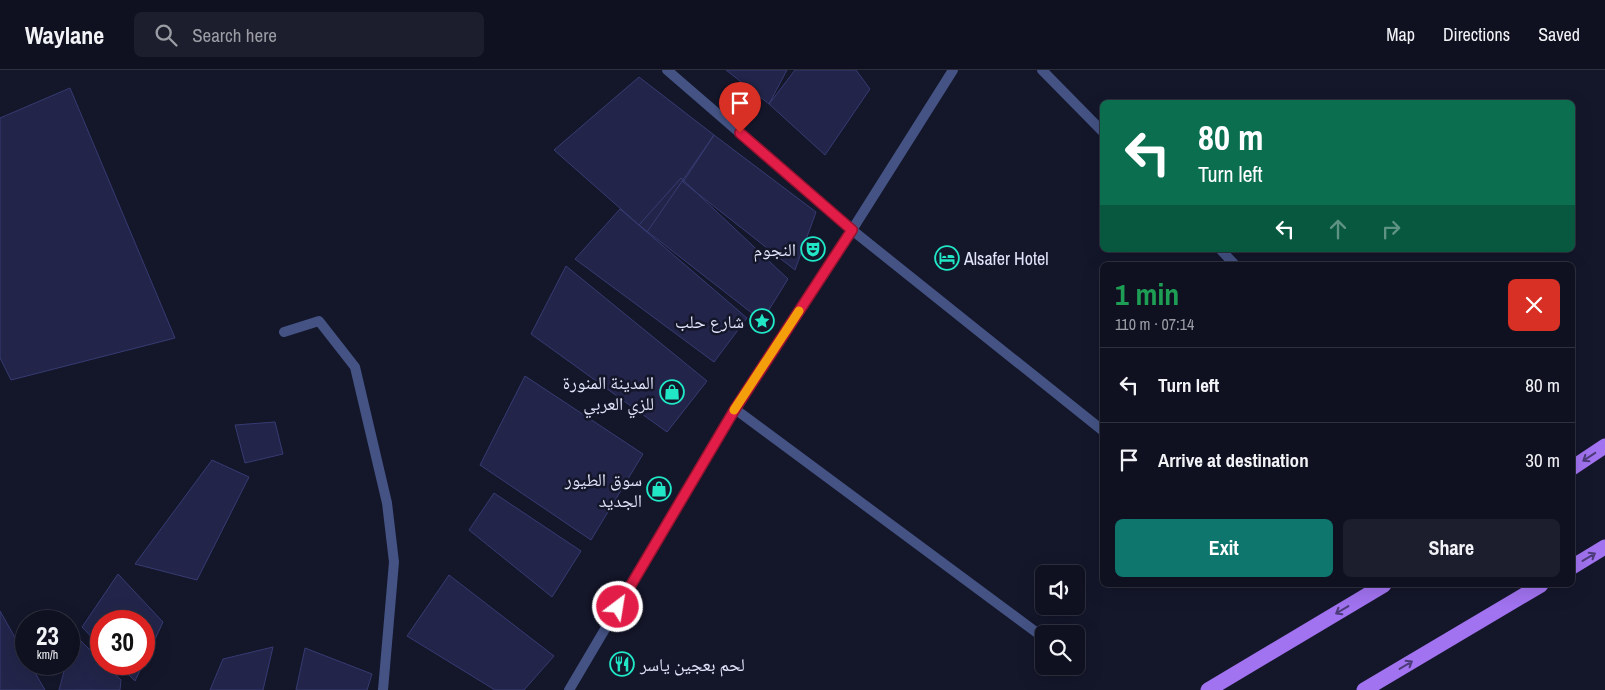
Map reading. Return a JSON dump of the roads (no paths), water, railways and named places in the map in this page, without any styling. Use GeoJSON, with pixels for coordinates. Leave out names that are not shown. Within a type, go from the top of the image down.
{"type":"FeatureCollection","features":[{"type":"Feature","properties":{"kind":"main road"},"geometry":{"type":"LineString","coordinates":[[1575,466],[1605,446]]}},
{"type":"Feature","properties":{"kind":"main road"},"geometry":{"type":"LineString","coordinates":[[1575,565],[1605,547]]}},
{"type":"Feature","properties":{"kind":"main road"},"geometry":{"type":"LineString","coordinates":[[1208,690],[1381,587]]}},
{"type":"Feature","properties":{"kind":"main road"},"geometry":{"type":"LineString","coordinates":[[1364,690],[1539,587]]}},
{"type":"Feature","properties":{"kind":"street"},"geometry":{"type":"LineString","coordinates":[[667,70],[852,230],[1100,428]]}},
{"type":"Feature","properties":{"kind":"street"},"geometry":{"type":"LineString","coordinates":[[569,690],[735,409],[852,230],[953,70]]}},
{"type":"Feature","properties":{"kind":"street"},"geometry":{"type":"LineString","coordinates":[[1042,70],[1100,129]]}},
{"type":"Feature","properties":{"kind":"street"},"geometry":{"type":"LineString","coordinates":[[1223,252],[1233,262]]}},
{"type":"Feature","properties":{"kind":"street"},"geometry":{"type":"LineString","coordinates":[[284,332],[319,321],[355,367],[387,503],[394,562],[382,690]]}},
{"type":"Feature","properties":{"kind":"street"},"geometry":{"type":"LineString","coordinates":[[735,409],[1035,631]]}},
{"type":"Feature","properties":{"kind":"place","name":"النجوم"},"geometry":{"type":"Point","coordinates":[813,249]}},
{"type":"Feature","properties":{"kind":"place","name":"Alsafer Hotel"},"geometry":{"type":"Point","coordinates":[947,258]}},
{"type":"Feature","properties":{"kind":"place","name":"شارع حلب"},"geometry":{"type":"Point","coordinates":[762,321]}},
{"type":"Feature","properties":{"kind":"place","name":"المدينة المنورة للزي العربي"},"geometry":{"type":"Point","coordinates":[672,392]}},
{"type":"Feature","properties":{"kind":"place","name":"سوق الطيور الجديد"},"geometry":{"type":"Point","coordinates":[659,489]}},
{"type":"Feature","properties":{"kind":"place","name":"لحم بعجين ياسر"},"geometry":{"type":"Point","coordinates":[622,664]}}]}
